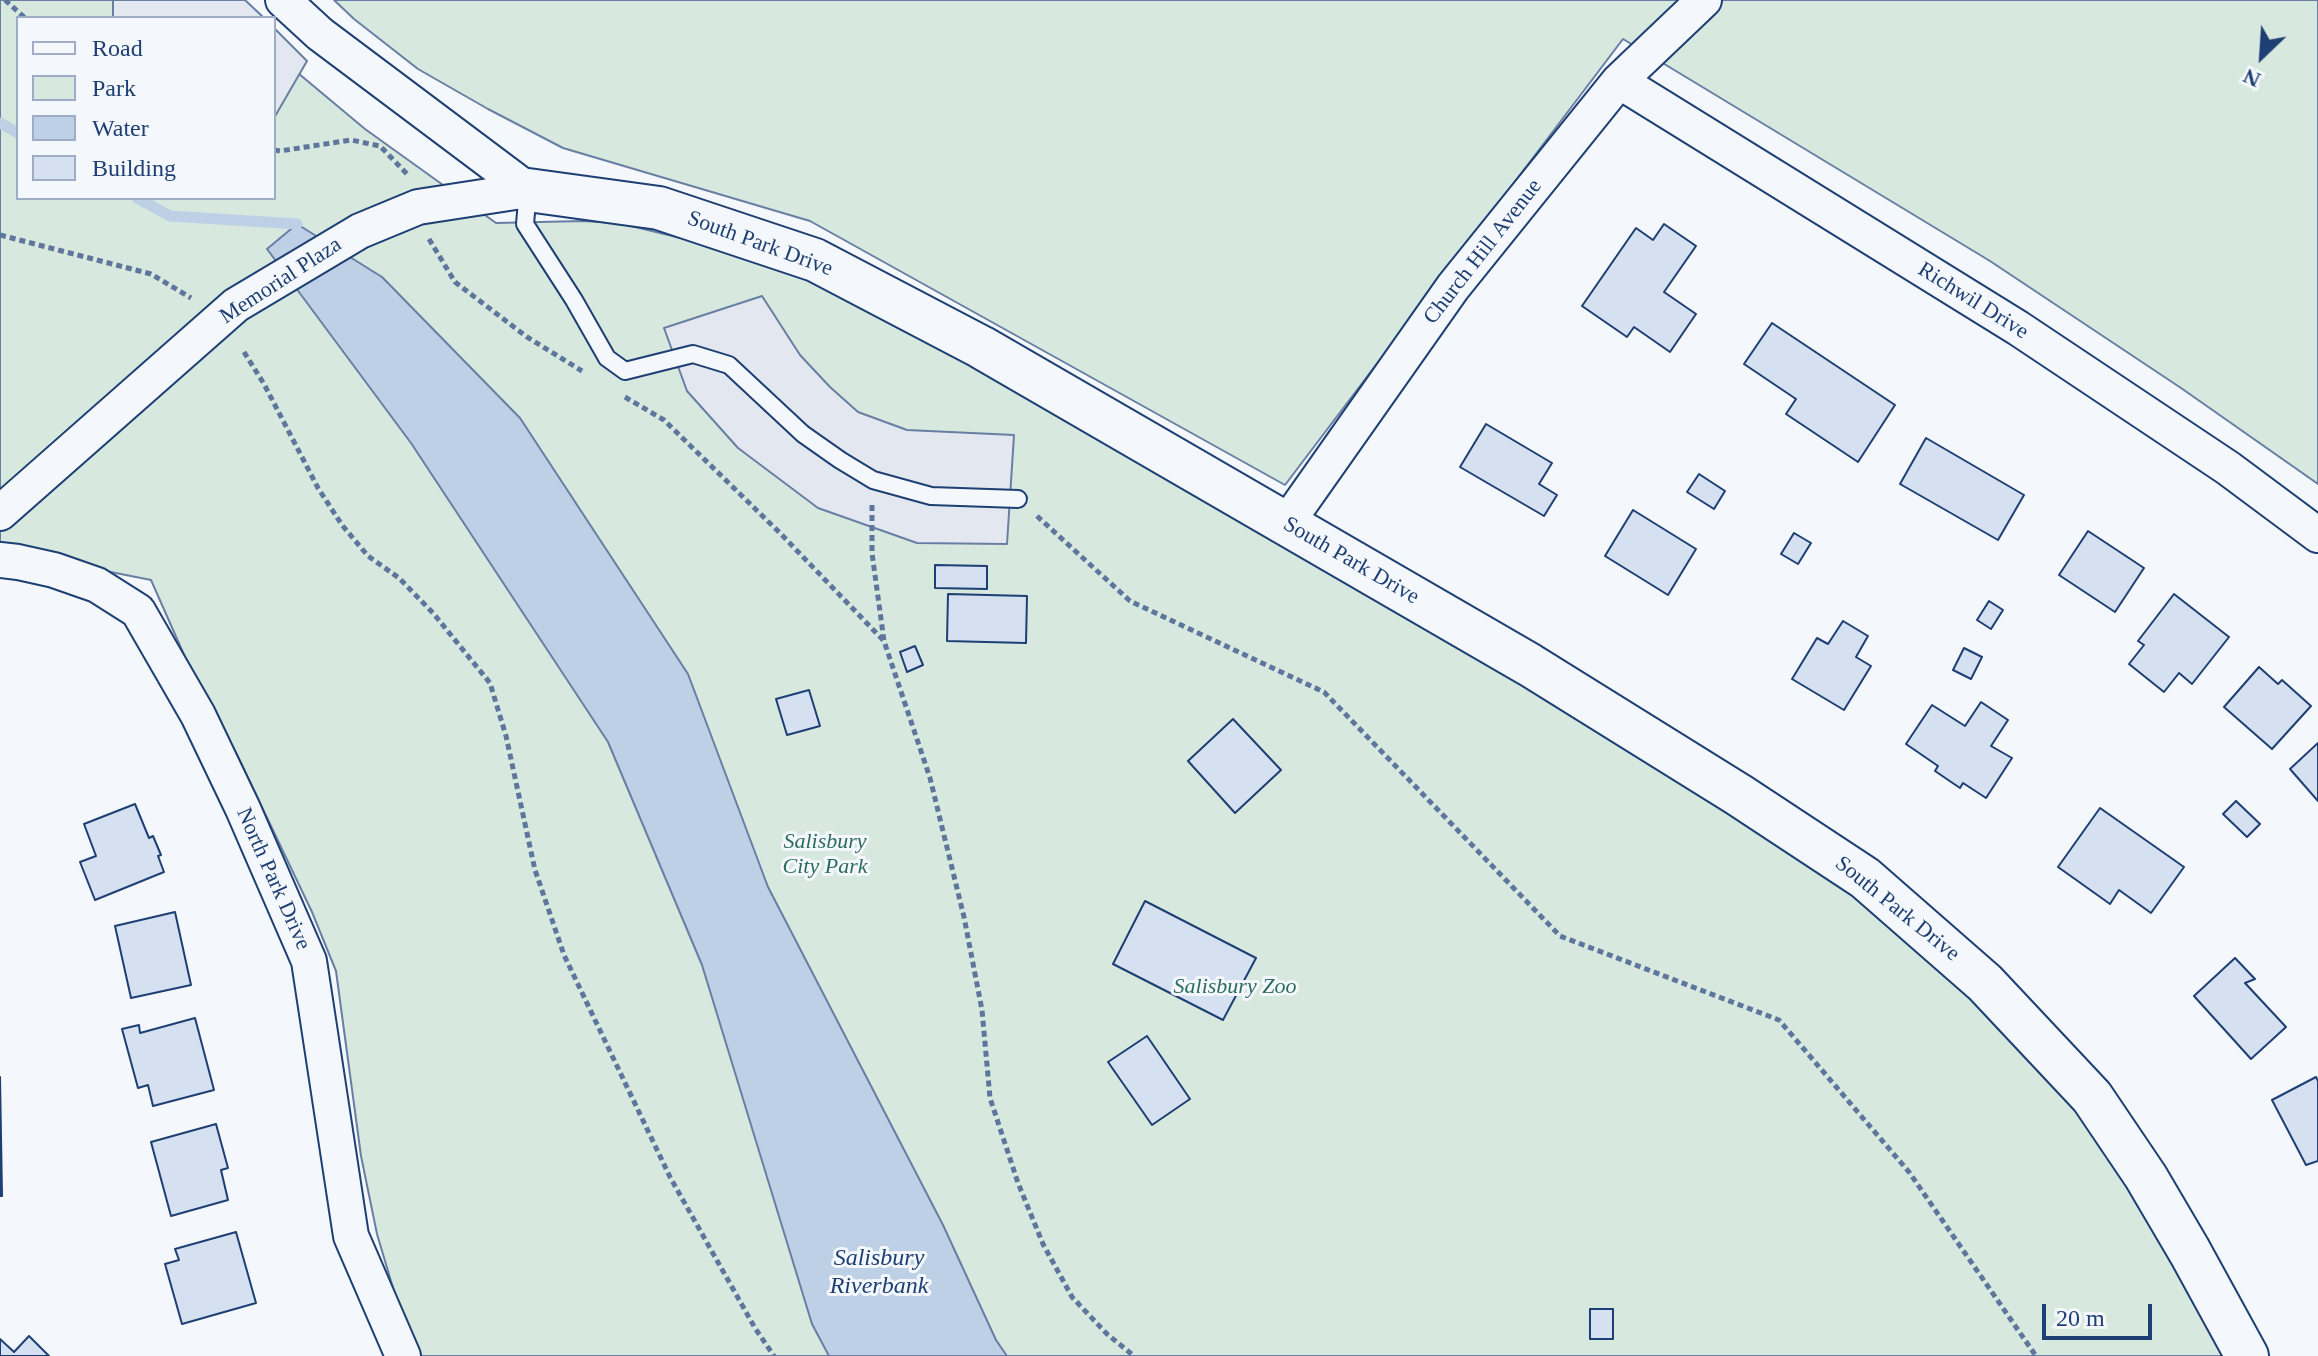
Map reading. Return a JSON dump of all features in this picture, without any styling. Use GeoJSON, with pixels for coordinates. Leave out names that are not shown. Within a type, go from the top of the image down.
{"type":"FeatureCollection","features":[{"type":"Feature","properties":{"kind":"street","name":"South Park Drive"},"geometry":{"type":"LineString","coordinates":[[283,0],[320,34],[528,190],[659,208],[815,260],[981,347],[1543,673],[1865,878],[1985,983],[2092,1097],[2146,1177],[2247,1356]]}},
{"type":"Feature","properties":{"kind":"street","name":"Church Hill Avenue"},"geometry":{"type":"LineString","coordinates":[[1286,524],[1453,287],[1619,81],[1704,0]]}},
{"type":"Feature","properties":{"kind":"street","name":"Richwil Drive"},"geometry":{"type":"LineString","coordinates":[[1619,81],[2031,336],[2228,468],[2318,535]]}},
{"type":"Feature","properties":{"kind":"street","name":"Memorial Plaza"},"geometry":{"type":"LineString","coordinates":[[0,513],[236,305],[360,231],[418,207],[528,190]]}},
{"type":"Feature","properties":{"kind":"street","name":"North Park Drive"},"geometry":{"type":"LineString","coordinates":[[0,560],[54,570],[97,585],[138,611],[198,715],[309,961],[351,1236],[403,1356]]}},
{"type":"Feature","properties":{"kind":"lane"},"geometry":{"type":"LineString","coordinates":[[528,190],[525,224],[607,358],[625,371],[693,354],[729,365],[803,434],[873,480],[931,496],[1018,499]]}},
{"type":"Feature","properties":{"kind":"path"},"geometry":{"type":"LineString","coordinates":[[5,0],[23,16]]}},
{"type":"Feature","properties":{"kind":"path"},"geometry":{"type":"LineString","coordinates":[[276,150],[351,140],[380,146],[408,176]]}},
{"type":"Feature","properties":{"kind":"path"},"geometry":{"type":"LineString","coordinates":[[0,235],[151,274],[192,298]]}},
{"type":"Feature","properties":{"kind":"path"},"geometry":{"type":"LineString","coordinates":[[428,238],[455,282],[527,337],[589,375]]}},
{"type":"Feature","properties":{"kind":"path"},"geometry":{"type":"LineString","coordinates":[[244,352],[318,488],[342,525],[368,556],[399,578],[433,613],[490,683],[506,736],[535,870],[564,955],[670,1177],[774,1356]]}},
{"type":"Feature","properties":{"kind":"path"},"geometry":{"type":"LineString","coordinates":[[614,390],[664,420],[780,533],[884,641]]}},
{"type":"Feature","properties":{"kind":"path"},"geometry":{"type":"LineString","coordinates":[[873,480],[872,553],[884,641],[930,778],[964,917],[982,1010],[990,1098],[1018,1183],[1043,1244],[1072,1297],[1107,1334],[1134,1356]]}},
{"type":"Feature","properties":{"kind":"path"},"geometry":{"type":"LineString","coordinates":[[1018,499],[1130,601],[1324,692],[1560,936],[1779,1020],[1909,1172],[2036,1356]]}},
{"type":"Feature","properties":{"kind":"green space","name":"Salisbury City Park"},"geometry":{"type":"Polygon","coordinates":[[[0,0],[214,0],[230,16],[16,16],[16,200],[276,200],[276,55],[365,129],[496,223],[619,223],[742,253],[879,310],[1221,498],[1741,819],[1871,907],[1933,955],[2075,1103],[2138,1198],[2229,1356],[420,1356],[404,1325],[377,1234],[361,1156],[336,971],[312,912],[238,757],[185,657],[151,580],[0,550],[0,0]]]}},
{"type":"Feature","properties":{"kind":"green space"},"geometry":{"type":"Polygon","coordinates":[[[334,0],[2318,0],[2318,484],[1990,261],[1623,39],[1285,485],[810,221],[563,148],[418,69],[334,0]]]}},
{"type":"Feature","properties":{"kind":"shaded area"},"geometry":{"type":"Polygon","coordinates":[[[113,0],[245,0],[262,16],[113,16],[113,0]]]}},
{"type":"Feature","properties":{"kind":"shaded area"},"geometry":{"type":"Polygon","coordinates":[[[276,30],[307,61],[276,115],[276,30]]]}},
{"type":"Feature","properties":{"kind":"shaded area"},"geometry":{"type":"Polygon","coordinates":[[[762,296],[800,355],[858,412],[907,430],[1014,435],[1007,544],[917,543],[818,508],[738,448],[687,391],[664,328],[762,296]]]}},
{"type":"Feature","properties":{"kind":"water","name":"Salisbury Riverbank"},"geometry":{"type":"Polygon","coordinates":[[[297,224],[382,277],[520,418],[688,674],[768,887],[943,1225],[996,1340],[1007,1356],[829,1356],[812,1324],[702,965],[608,742],[411,443],[267,249],[297,224]]]}},
{"type":"Feature","properties":{"kind":"building"},"geometry":{"type":"Polygon","coordinates":[[[1664,224],[1696,246],[1664,292],[1696,314],[1670,352],[1634,327],[1627,337],[1582,306],[1636,228],[1653,240],[1664,224]]]}},
{"type":"Feature","properties":{"kind":"building"},"geometry":{"type":"Polygon","coordinates":[[[1772,323],[1895,405],[1858,462],[1786,414],[1796,399],[1744,364],[1772,323]]]}},
{"type":"Feature","properties":{"kind":"building"},"geometry":{"type":"Polygon","coordinates":[[[1486,424],[1552,463],[1539,484],[1557,495],[1544,516],[1460,467],[1486,424]]]}},
{"type":"Feature","properties":{"kind":"building"},"geometry":{"type":"Polygon","coordinates":[[[1926,438],[2024,495],[1998,540],[1900,484],[1926,438]]]}},
{"type":"Feature","properties":{"kind":"building"},"geometry":{"type":"Polygon","coordinates":[[[1699,474],[1725,491],[1714,509],[1687,492],[1699,474]]]}},
{"type":"Feature","properties":{"kind":"building"},"geometry":{"type":"Polygon","coordinates":[[[1633,510],[1696,549],[1668,595],[1605,556],[1633,510]]]}},
{"type":"Feature","properties":{"kind":"building"},"geometry":{"type":"Polygon","coordinates":[[[2088,531],[2144,568],[2115,612],[2059,575],[2088,531]]]}},
{"type":"Feature","properties":{"kind":"building"},"geometry":{"type":"Polygon","coordinates":[[[1794,533],[1811,543],[1798,564],[1781,554],[1794,533]]]}},
{"type":"Feature","properties":{"kind":"building"},"geometry":{"type":"Polygon","coordinates":[[[935,565],[987,566],[987,589],[935,588],[935,565]]]}},
{"type":"Feature","properties":{"kind":"building"},"geometry":{"type":"Polygon","coordinates":[[[948,594],[1027,596],[1026,643],[947,641],[948,594]]]}},
{"type":"Feature","properties":{"kind":"building"},"geometry":{"type":"Polygon","coordinates":[[[2174,594],[2229,637],[2192,684],[2179,673],[2164,692],[2129,664],[2144,645],[2138,641],[2174,594]]]}},
{"type":"Feature","properties":{"kind":"building"},"geometry":{"type":"Polygon","coordinates":[[[1989,601],[2003,610],[1991,629],[1977,620],[1989,601]]]}},
{"type":"Feature","properties":{"kind":"building"},"geometry":{"type":"Polygon","coordinates":[[[1843,621],[1868,636],[1856,657],[1871,666],[1844,710],[1792,679],[1817,638],[1828,644],[1843,621]]]}},
{"type":"Feature","properties":{"kind":"building"},"geometry":{"type":"Polygon","coordinates":[[[915,646],[923,665],[907,672],[900,652],[915,646]]]}},
{"type":"Feature","properties":{"kind":"building"},"geometry":{"type":"Polygon","coordinates":[[[1964,648],[1982,657],[1971,679],[1953,670],[1964,648]]]}},
{"type":"Feature","properties":{"kind":"building"},"geometry":{"type":"Polygon","coordinates":[[[2259,667],[2278,684],[2282,680],[2311,706],[2272,749],[2224,707],[2259,667]]]}},
{"type":"Feature","properties":{"kind":"building"},"geometry":{"type":"Polygon","coordinates":[[[809,690],[820,726],[787,735],[776,699],[809,690]]]}},
{"type":"Feature","properties":{"kind":"building"},"geometry":{"type":"Polygon","coordinates":[[[1981,702],[2008,720],[1991,746],[2012,758],[1986,798],[1963,783],[1960,788],[1935,771],[1938,766],[1906,744],[1932,705],[1965,726],[1981,702]]]}},
{"type":"Feature","properties":{"kind":"building"},"geometry":{"type":"Polygon","coordinates":[[[1233,719],[1281,770],[1235,813],[1188,761],[1233,719]]]}},
{"type":"Feature","properties":{"kind":"building"},"geometry":{"type":"Polygon","coordinates":[[[2318,743],[2318,801],[2290,769],[2318,743]]]}},
{"type":"Feature","properties":{"kind":"building"},"geometry":{"type":"Polygon","coordinates":[[[2236,801],[2260,824],[2247,837],[2223,814],[2236,801]]]}},
{"type":"Feature","properties":{"kind":"building"},"geometry":{"type":"Polygon","coordinates":[[[135,804],[149,838],[153,836],[164,872],[95,900],[80,862],[96,856],[84,824],[135,804]]]}},
{"type":"Feature","properties":{"kind":"building"},"geometry":{"type":"Polygon","coordinates":[[[2100,808],[2184,867],[2151,913],[2119,890],[2110,904],[2058,867],[2100,808]]]}},
{"type":"Feature","properties":{"kind":"building"},"geometry":{"type":"Polygon","coordinates":[[[1145,901],[1256,958],[1223,1020],[1113,964],[1145,901]]]}},
{"type":"Feature","properties":{"kind":"building"},"geometry":{"type":"Polygon","coordinates":[[[175,912],[191,985],[131,998],[115,926],[175,912]]]}},
{"type":"Feature","properties":{"kind":"building"},"geometry":{"type":"Polygon","coordinates":[[[2235,958],[2255,979],[2245,983],[2286,1027],[2251,1059],[2194,996],[2235,958]]]}},
{"type":"Feature","properties":{"kind":"building"},"geometry":{"type":"Polygon","coordinates":[[[195,1018],[214,1090],[153,1106],[148,1085],[138,1088],[122,1029],[139,1025],[140,1033],[195,1018]]]}},
{"type":"Feature","properties":{"kind":"building"},"geometry":{"type":"Polygon","coordinates":[[[1147,1036],[1190,1099],[1152,1125],[1108,1062],[1147,1036]]]}},
{"type":"Feature","properties":{"kind":"building"},"geometry":{"type":"Polygon","coordinates":[[[0,1077],[2,1196],[0,1196],[0,1077]]]}},
{"type":"Feature","properties":{"kind":"building"},"geometry":{"type":"Polygon","coordinates":[[[2316,1077],[2318,1161],[2306,1165],[2272,1100],[2316,1077]]]}},
{"type":"Feature","properties":{"kind":"building"},"geometry":{"type":"Polygon","coordinates":[[[216,1124],[228,1168],[221,1170],[228,1200],[171,1216],[151,1142],[216,1124]]]}},
{"type":"Feature","properties":{"kind":"building"},"geometry":{"type":"Polygon","coordinates":[[[236,1232],[256,1303],[182,1324],[165,1264],[179,1260],[175,1249],[236,1232]]]}},
{"type":"Feature","properties":{"kind":"building"},"geometry":{"type":"Polygon","coordinates":[[[1590,1309],[1613,1309],[1613,1339],[1590,1339],[1590,1309]]]}},
{"type":"Feature","properties":{"kind":"building"},"geometry":{"type":"Polygon","coordinates":[[[29,1336],[49,1356],[0,1356],[0,1339],[14,1352],[29,1336]]]}},
{"type":"Feature","properties":{"kind":"waterway"},"geometry":{"type":"LineString","coordinates":[[0,123],[16,132]]}},
{"type":"Feature","properties":{"kind":"waterway"},"geometry":{"type":"LineString","coordinates":[[141,200],[170,216],[297,224]]}},
{"type":"Feature","properties":{"kind":"park label","name":"Salisbury Zoo"},"geometry":{"type":"Point","coordinates":[1235,987]}}]}
